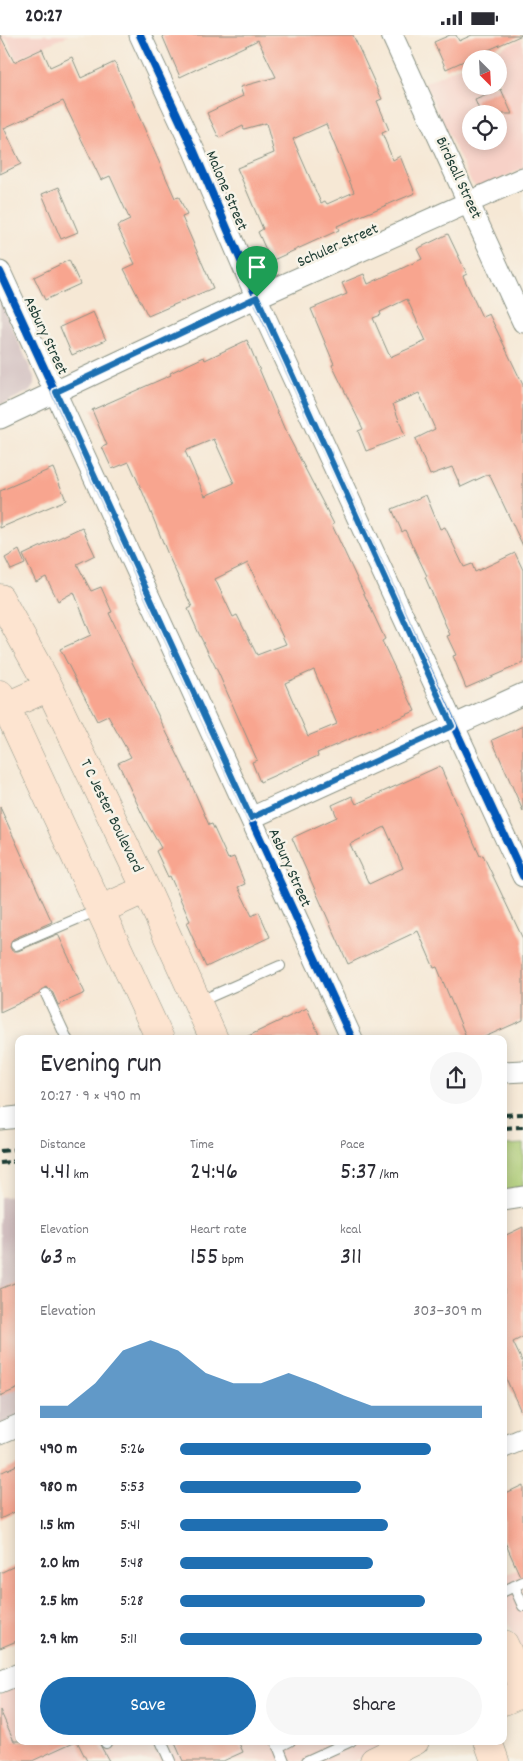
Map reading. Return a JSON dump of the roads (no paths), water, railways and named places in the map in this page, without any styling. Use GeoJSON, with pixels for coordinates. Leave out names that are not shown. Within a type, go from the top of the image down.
{"type":"FeatureCollection","features":[{"type":"Feature","properties":{"kind":"main road","name":"T C Jester Boulevard"},"geometry":{"type":"LineString","coordinates":[[0,598],[49,687],[146,889],[212,1035]]}},
{"type":"Feature","properties":{"kind":"main road"},"geometry":{"type":"LineString","coordinates":[[49,687],[2,703],[158,1035]]}},
{"type":"Feature","properties":{"kind":"main road"},"geometry":{"type":"LineString","coordinates":[[100,910],[146,889]]}},
{"type":"Feature","properties":{"kind":"main road"},"geometry":{"type":"LineString","coordinates":[[507,1650],[523,1685]]}},
{"type":"Feature","properties":{"kind":"main road"},"geometry":{"type":"LineString","coordinates":[[507,1700],[523,1693]]}},
{"type":"Feature","properties":{"kind":"main road"},"geometry":{"type":"LineString","coordinates":[[374,1761],[403,1745]]}},
{"type":"Feature","properties":{"kind":"street","name":"Malone Street"},"geometry":{"type":"LineString","coordinates":[[140,35],[452,726],[523,876]]}},
{"type":"Feature","properties":{"kind":"street","name":"Birdsall Street"},"geometry":{"type":"LineString","coordinates":[[392,35],[523,322]]}},
{"type":"Feature","properties":{"kind":"street","name":"Schuler Street"},"geometry":{"type":"LineString","coordinates":[[0,418],[257,297],[523,177]]}},
{"type":"Feature","properties":{"kind":"street","name":"Asbury Street"},"geometry":{"type":"LineString","coordinates":[[0,272],[350,1035]]}},
{"type":"Feature","properties":{"kind":"street"},"geometry":{"type":"LineString","coordinates":[[251,818],[523,694]]}},
{"type":"Feature","properties":{"kind":"street"},"geometry":{"type":"LineString","coordinates":[[507,1072],[523,1071]]}},
{"type":"Feature","properties":{"kind":"street"},"geometry":{"type":"LineString","coordinates":[[0,1119],[15,1117]]}},
{"type":"Feature","properties":{"kind":"street"},"geometry":{"type":"LineString","coordinates":[[507,1200],[523,1197]]}},
{"type":"Feature","properties":{"kind":"street"},"geometry":{"type":"LineString","coordinates":[[0,1433],[15,1427]]}},
{"type":"Feature","properties":{"kind":"street"},"geometry":{"type":"LineString","coordinates":[[507,1446],[523,1439]]}},
{"type":"Feature","properties":{"kind":"street"},"geometry":{"type":"LineString","coordinates":[[0,1682],[15,1675]]}},
{"type":"Feature","properties":{"kind":"lane"},"geometry":{"type":"LineString","coordinates":[[16,945],[100,910]]}},
{"type":"Feature","properties":{"kind":"lane"},"geometry":{"type":"LineString","coordinates":[[198,1003],[280,966]]}},
{"type":"Feature","properties":{"kind":"lane"},"geometry":{"type":"LineString","coordinates":[[46,993],[65,1035]]}},
{"type":"Feature","properties":{"kind":"lane"},"geometry":{"type":"LineString","coordinates":[[518,1584],[523,1606]]}},
{"type":"Feature","properties":{"kind":"lane"},"geometry":{"type":"LineString","coordinates":[[163,1745],[170,1761]]}},
{"type":"Feature","properties":{"kind":"lane"},"geometry":{"type":"LineString","coordinates":[[277,1745],[284,1761]]}},
{"type":"Feature","properties":{"kind":"lane"},"geometry":{"type":"LineString","coordinates":[[307,1761],[342,1745]]}},
{"type":"Feature","properties":{"kind":"railway"},"geometry":{"type":"LineString","coordinates":[[507,1115],[523,1114]]}},
{"type":"Feature","properties":{"kind":"railway"},"geometry":{"type":"LineString","coordinates":[[507,1128],[523,1127]]}},
{"type":"Feature","properties":{"kind":"railway"},"geometry":{"type":"LineString","coordinates":[[0,1151],[15,1149]]}},
{"type":"Feature","properties":{"kind":"railway"},"geometry":{"type":"LineString","coordinates":[[0,1163],[15,1161]]}}]}
